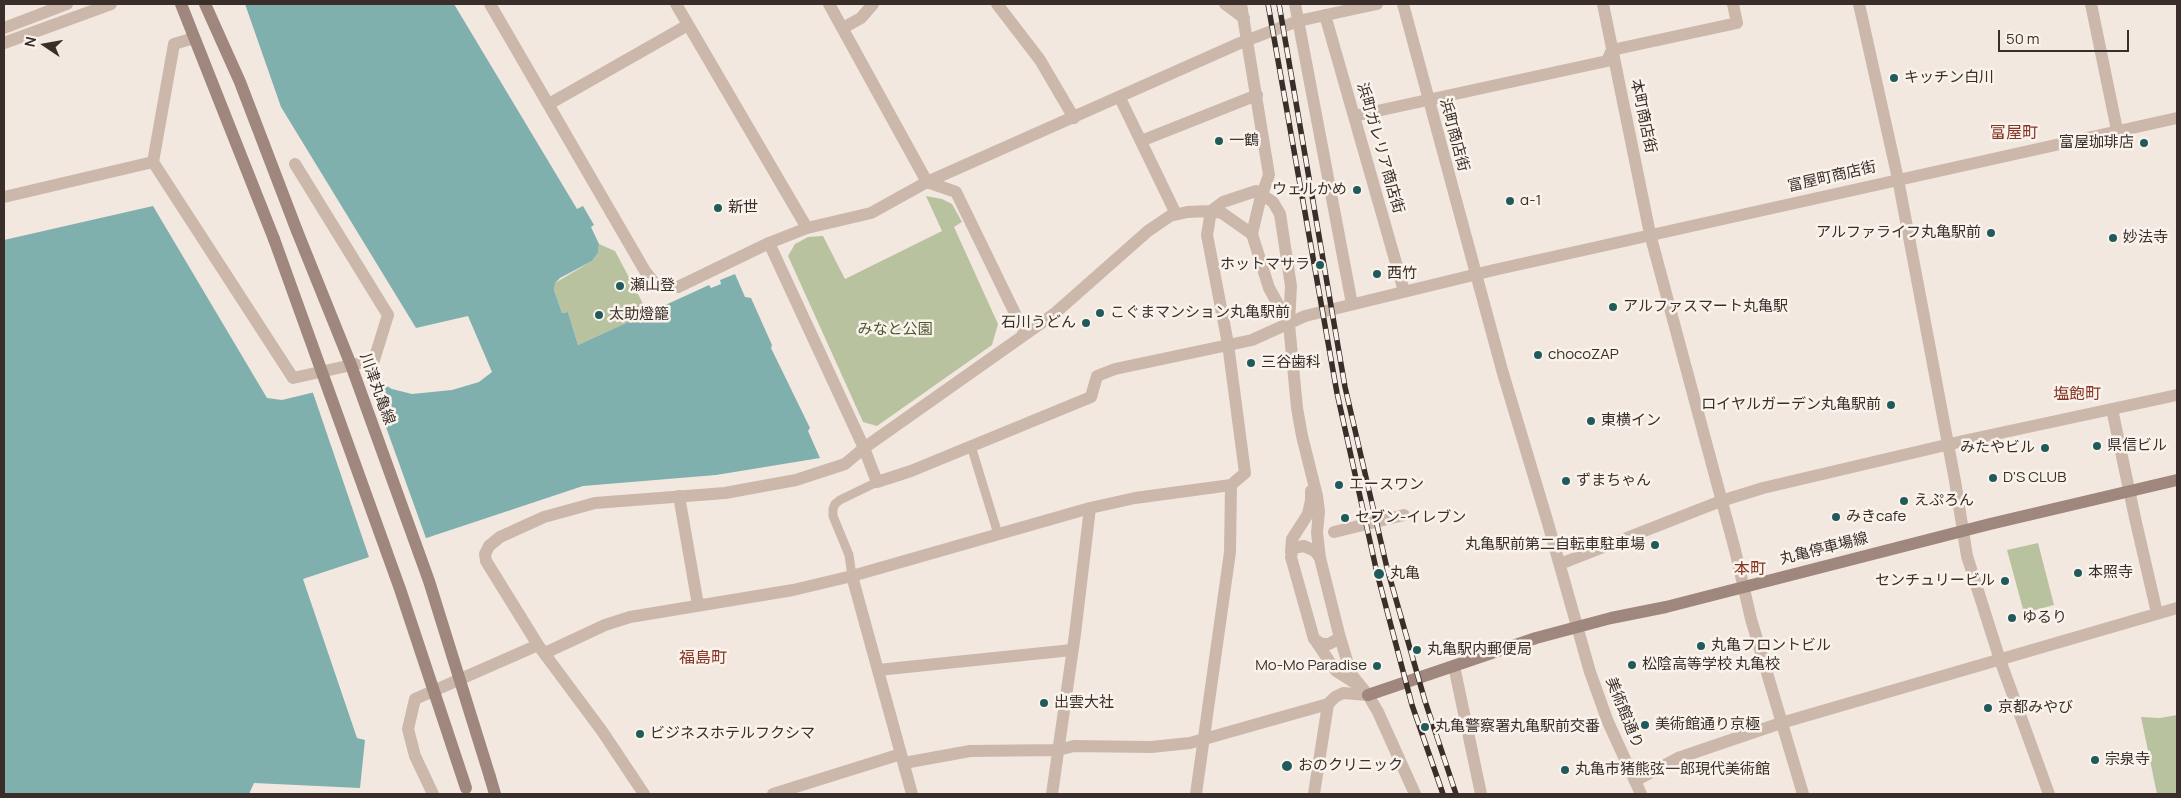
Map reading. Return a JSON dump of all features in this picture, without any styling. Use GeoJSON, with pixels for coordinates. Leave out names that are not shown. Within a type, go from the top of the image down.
{"type":"FeatureCollection","features":[{"type":"Feature","properties":{"kind":"main road"},"geometry":{"type":"LineString","coordinates":[[181,4],[274,239],[396,580],[467,791]]}},
{"type":"Feature","properties":{"kind":"main road","name":"川津丸亀線"},"geometry":{"type":"LineString","coordinates":[[205,4],[240,82],[351,365],[429,580],[495,794]]}},
{"type":"Feature","properties":{"kind":"main road","name":"丸亀停車場線"},"geometry":{"type":"LineString","coordinates":[[1368,694],[1536,638],[2177,480]]}},
{"type":"Feature","properties":{"kind":"street"},"geometry":{"type":"LineString","coordinates":[[4,28],[67,4]]}},
{"type":"Feature","properties":{"kind":"street"},"geometry":{"type":"LineString","coordinates":[[4,43],[111,4]]}},
{"type":"Feature","properties":{"kind":"street"},"geometry":{"type":"LineString","coordinates":[[676,4],[807,228]]}},
{"type":"Feature","properties":{"kind":"street"},"geometry":{"type":"LineString","coordinates":[[829,4],[927,182],[956,192],[1025,334]]}},
{"type":"Feature","properties":{"kind":"street"},"geometry":{"type":"LineString","coordinates":[[842,28],[861,18],[873,4]]}},
{"type":"Feature","properties":{"kind":"street"},"geometry":{"type":"LineString","coordinates":[[997,4],[1040,60],[1074,118]]}},
{"type":"Feature","properties":{"kind":"street"},"geometry":{"type":"LineString","coordinates":[[1225,4],[1244,18]]}},
{"type":"Feature","properties":{"kind":"street"},"geometry":{"type":"LineString","coordinates":[[1241,4],[1269,175],[1252,234],[1268,288],[1289,324]]}},
{"type":"Feature","properties":{"kind":"street"},"geometry":{"type":"LineString","coordinates":[[1295,4],[1352,304]]}},
{"type":"Feature","properties":{"kind":"street"},"geometry":{"type":"LineString","coordinates":[[494,5],[645,271],[656,285],[667,288],[678,287],[769,243],[807,228],[871,213],[927,182],[1248,41],[1298,21],[1377,4]]}},
{"type":"Feature","properties":{"kind":"street","name":"浜町商店街"},"geometry":{"type":"LineString","coordinates":[[1403,4],[1475,274],[1560,564]]}},
{"type":"Feature","properties":{"kind":"street","name":"本町商店街"},"geometry":{"type":"LineString","coordinates":[[1603,4],[1650,234],[1751,619],[1803,794]]}},
{"type":"Feature","properties":{"kind":"street"},"geometry":{"type":"LineString","coordinates":[[1354,116],[1607,61],[1612,50],[1737,23],[1733,4]]}},
{"type":"Feature","properties":{"kind":"street"},"geometry":{"type":"LineString","coordinates":[[1859,4],[1898,179],[1967,556],[2000,660],[2049,794]]}},
{"type":"Feature","properties":{"kind":"street"},"geometry":{"type":"LineString","coordinates":[[2091,4],[2117,130]]}},
{"type":"Feature","properties":{"kind":"street","name":"浜町ガレリア商店街"},"geometry":{"type":"LineString","coordinates":[[1325,15],[1404,291]]}},
{"type":"Feature","properties":{"kind":"street"},"geometry":{"type":"LineString","coordinates":[[549,104],[688,25]]}},
{"type":"Feature","properties":{"kind":"street"},"geometry":{"type":"LineString","coordinates":[[194,38],[174,44],[153,162],[293,378],[374,360],[388,316],[295,164]]}},
{"type":"Feature","properties":{"kind":"street"},"geometry":{"type":"LineString","coordinates":[[1141,141],[1257,95]]}},
{"type":"Feature","properties":{"kind":"street"},"geometry":{"type":"LineString","coordinates":[[1120,98],[1176,214]]}},
{"type":"Feature","properties":{"kind":"street","name":"富屋町商店街"},"geometry":{"type":"LineString","coordinates":[[971,446],[1091,397],[1097,376],[1115,369],[1252,340],[1305,316],[1475,274],[1650,234],[2177,118]]}},
{"type":"Feature","properties":{"kind":"street"},"geometry":{"type":"LineString","coordinates":[[4,197],[153,162]]}},
{"type":"Feature","properties":{"kind":"street"},"geometry":{"type":"LineString","coordinates":[[433,794],[415,756],[408,729],[415,700],[542,649],[630,617],[793,590],[852,576],[1090,508],[1135,498],[1231,485],[1245,473],[1228,344],[1207,235],[1211,211],[1222,202],[1256,192],[1273,202],[1280,214],[1292,286],[1289,324],[1297,408],[1318,503],[1317,533],[1320,558],[1339,634],[1351,674],[1368,694],[1378,712],[1415,794]]}},
{"type":"Feature","properties":{"kind":"street"},"geometry":{"type":"LineString","coordinates":[[644,794],[602,731],[542,649],[486,561],[485,554],[489,546],[500,537],[544,517],[595,503],[725,493],[796,480],[845,464],[864,448],[1054,314],[1148,231],[1170,216],[1211,211],[1222,213],[1252,234]]}},
{"type":"Feature","properties":{"kind":"street"},"geometry":{"type":"LineString","coordinates":[[769,243],[864,448],[877,482],[911,471],[971,446]]}},
{"type":"Feature","properties":{"kind":"street"},"geometry":{"type":"LineString","coordinates":[[1560,564],[1721,501],[1763,488],[1948,444],[2177,395]]}},
{"type":"Feature","properties":{"kind":"street"},"geometry":{"type":"LineString","coordinates":[[2112,409],[2158,613]]}},
{"type":"Feature","properties":{"kind":"street"},"geometry":{"type":"LineString","coordinates":[[1311,478],[1312,500],[1308,514],[1292,539],[1291,552],[1314,639],[1336,671],[1347,677],[1368,694]]}},
{"type":"Feature","properties":{"kind":"street"},"geometry":{"type":"LineString","coordinates":[[1196,794],[1230,552],[1231,485]]}},
{"type":"Feature","properties":{"kind":"street"},"geometry":{"type":"LineString","coordinates":[[679,496],[698,605]]}},
{"type":"Feature","properties":{"kind":"street"},"geometry":{"type":"LineString","coordinates":[[1052,794],[1090,508]]}},
{"type":"Feature","properties":{"kind":"street"},"geometry":{"type":"LineString","coordinates":[[1334,532],[1404,515]]}},
{"type":"Feature","properties":{"kind":"street"},"geometry":{"type":"LineString","coordinates":[[1291,552],[1294,548],[1304,546],[1315,551],[1320,558]]}},
{"type":"Feature","properties":{"kind":"street","name":"美術館通り"},"geometry":{"type":"LineString","coordinates":[[1560,564],[1592,681],[1641,794]]}},
{"type":"Feature","properties":{"kind":"street"},"geometry":{"type":"LineString","coordinates":[[852,576],[912,794]]}},
{"type":"Feature","properties":{"kind":"street"},"geometry":{"type":"LineString","coordinates":[[1635,781],[1678,758],[1781,723],[2177,608]]}},
{"type":"Feature","properties":{"kind":"street"},"geometry":{"type":"LineString","coordinates":[[1314,639],[1322,644],[1328,644],[1338,639],[1339,634]]}},
{"type":"Feature","properties":{"kind":"street"},"geometry":{"type":"LineString","coordinates":[[878,670],[1072,650]]}},
{"type":"Feature","properties":{"kind":"street"},"geometry":{"type":"LineString","coordinates":[[1454,666],[1481,794]]}},
{"type":"Feature","properties":{"kind":"street"},"geometry":{"type":"LineString","coordinates":[[773,794],[903,759],[970,751],[1058,750],[1074,746],[1150,747],[1190,743],[1328,704],[1335,697],[1343,693],[1368,694]]}},
{"type":"Feature","properties":{"kind":"street"},"geometry":{"type":"LineString","coordinates":[[1314,794],[1328,704]]}},
{"type":"Feature","properties":{"kind":"lane"},"geometry":{"type":"LineString","coordinates":[[971,446],[998,534]]}},
{"type":"Feature","properties":{"kind":"lane"},"geometry":{"type":"LineString","coordinates":[[852,576],[849,555],[833,516],[833,509],[840,500],[877,482]]}},
{"type":"Feature","properties":{"kind":"green space","name":"みなと公園"},"geometry":{"type":"Polygon","coordinates":[[[926,196],[942,199],[952,204],[962,222],[954,227],[998,324],[992,345],[877,426],[863,422],[788,256],[795,244],[808,237],[823,236],[845,279],[942,231],[926,196]]]}},
{"type":"Feature","properties":{"kind":"green space"},"geometry":{"type":"Polygon","coordinates":[[[599,244],[615,251],[648,313],[578,345],[568,312],[562,313],[554,290],[555,283],[592,261],[598,253],[599,244]]]}},
{"type":"Feature","properties":{"kind":"green space"},"geometry":{"type":"Polygon","coordinates":[[[2038,543],[2054,605],[2024,613],[2007,550],[2038,543]]]}},
{"type":"Feature","properties":{"kind":"green space"},"geometry":{"type":"Polygon","coordinates":[[[2177,715],[2177,794],[2157,794],[2141,717],[2160,718],[2177,715]]]}},
{"type":"Feature","properties":{"kind":"water"},"geometry":{"type":"Polygon","coordinates":[[[245,4],[454,4],[577,209],[583,206],[594,225],[591,227],[599,244],[598,253],[592,261],[560,278],[555,283],[554,290],[562,313],[568,312],[578,345],[709,285],[711,288],[721,284],[720,280],[735,274],[745,297],[751,298],[772,345],[771,348],[810,428],[808,431],[820,458],[716,475],[583,486],[303,579],[357,738],[365,740],[360,788],[254,783],[249,794],[4,794],[4,240],[153,206],[267,398],[282,400],[373,378],[392,389],[412,394],[452,390],[479,382],[492,372],[468,316],[416,328],[281,107],[245,4]]]}},
{"type":"Feature","properties":{"kind":"pier"},"geometry":{"type":"Polygon","coordinates":[[[368,377],[427,541],[370,560],[312,390],[368,377]]]}},
{"type":"Feature","properties":{"kind":"railway"},"geometry":{"type":"LineString","coordinates":[[1268,4],[1337,393],[1377,573],[1412,705],[1443,794]]}},
{"type":"Feature","properties":{"kind":"railway"},"geometry":{"type":"LineString","coordinates":[[1279,4],[1345,387],[1387,568],[1425,701],[1456,794]]}},
{"type":"Feature","properties":{"kind":"place","name":"キッチン白川"},"geometry":{"type":"Point","coordinates":[1894,78]}},
{"type":"Feature","properties":{"kind":"place","name":"一鶴"},"geometry":{"type":"Point","coordinates":[1219,141]}},
{"type":"Feature","properties":{"kind":"place","name":"富屋珈琲店"},"geometry":{"type":"Point","coordinates":[2144,143]}},
{"type":"Feature","properties":{"kind":"place","name":"ウェルかめ"},"geometry":{"type":"Point","coordinates":[1357,190]}},
{"type":"Feature","properties":{"kind":"place","name":"α-1"},"geometry":{"type":"Point","coordinates":[1510,201]}},
{"type":"Feature","properties":{"kind":"place","name":"新世"},"geometry":{"type":"Point","coordinates":[718,208]}},
{"type":"Feature","properties":{"kind":"place","name":"アルファライフ丸亀駅前"},"geometry":{"type":"Point","coordinates":[1991,233]}},
{"type":"Feature","properties":{"kind":"place","name":"妙法寺"},"geometry":{"type":"Point","coordinates":[2113,238]}},
{"type":"Feature","properties":{"kind":"place","name":"ホットマサラ"},"geometry":{"type":"Point","coordinates":[1320,265]}},
{"type":"Feature","properties":{"kind":"place","name":"西竹"},"geometry":{"type":"Point","coordinates":[1377,274]}},
{"type":"Feature","properties":{"kind":"place","name":"瀬山登"},"geometry":{"type":"Point","coordinates":[620,286]}},
{"type":"Feature","properties":{"kind":"place","name":"アルファスマート丸亀駅"},"geometry":{"type":"Point","coordinates":[1613,307]}},
{"type":"Feature","properties":{"kind":"place","name":"こぐまマンション丸亀駅前"},"geometry":{"type":"Point","coordinates":[1100,313]}},
{"type":"Feature","properties":{"kind":"place","name":"太助燈籠"},"geometry":{"type":"Point","coordinates":[599,315]}},
{"type":"Feature","properties":{"kind":"place","name":"石川うどん"},"geometry":{"type":"Point","coordinates":[1086,323]}},
{"type":"Feature","properties":{"kind":"place","name":"chocoZAP"},"geometry":{"type":"Point","coordinates":[1538,355]}},
{"type":"Feature","properties":{"kind":"place","name":"三谷歯科"},"geometry":{"type":"Point","coordinates":[1251,363]}},
{"type":"Feature","properties":{"kind":"place","name":"ロイヤルガーデン丸亀駅前"},"geometry":{"type":"Point","coordinates":[1891,405]}},
{"type":"Feature","properties":{"kind":"place","name":"東横イン"},"geometry":{"type":"Point","coordinates":[1591,421]}},
{"type":"Feature","properties":{"kind":"place","name":"県信ビル"},"geometry":{"type":"Point","coordinates":[2097,446]}},
{"type":"Feature","properties":{"kind":"place","name":"みたやビル"},"geometry":{"type":"Point","coordinates":[2045,448]}},
{"type":"Feature","properties":{"kind":"place","name":"D'S CLUB"},"geometry":{"type":"Point","coordinates":[1993,478]}},
{"type":"Feature","properties":{"kind":"place","name":"ずまちゃん"},"geometry":{"type":"Point","coordinates":[1566,481]}},
{"type":"Feature","properties":{"kind":"place","name":"エースワン"},"geometry":{"type":"Point","coordinates":[1339,485]}},
{"type":"Feature","properties":{"kind":"place","name":"えぷろん"},"geometry":{"type":"Point","coordinates":[1904,501]}},
{"type":"Feature","properties":{"kind":"place","name":"みきcafe"},"geometry":{"type":"Point","coordinates":[1836,517]}},
{"type":"Feature","properties":{"kind":"place","name":"セブン-イレブン"},"geometry":{"type":"Point","coordinates":[1345,518]}},
{"type":"Feature","properties":{"kind":"place","name":"丸亀駅前第二自転車駐車場"},"geometry":{"type":"Point","coordinates":[1655,545]}},
{"type":"Feature","properties":{"kind":"place","name":"本照寺"},"geometry":{"type":"Point","coordinates":[2078,573]}},
{"type":"Feature","properties":{"kind":"place","name":"丸亀"},"geometry":{"type":"Point","coordinates":[1379,574]}},
{"type":"Feature","properties":{"kind":"place","name":"センチュリービル"},"geometry":{"type":"Point","coordinates":[2005,581]}},
{"type":"Feature","properties":{"kind":"place","name":"ゆるり"},"geometry":{"type":"Point","coordinates":[2012,618]}},
{"type":"Feature","properties":{"kind":"place","name":"丸亀フロントビル"},"geometry":{"type":"Point","coordinates":[1701,646]}},
{"type":"Feature","properties":{"kind":"place","name":"丸亀駅内郵便局"},"geometry":{"type":"Point","coordinates":[1417,650]}},
{"type":"Feature","properties":{"kind":"place","name":"松陰高等学校 丸亀校"},"geometry":{"type":"Point","coordinates":[1632,665]}},
{"type":"Feature","properties":{"kind":"place","name":"Mo-Mo Paradise"},"geometry":{"type":"Point","coordinates":[1377,666]}},
{"type":"Feature","properties":{"kind":"place","name":"出雲大社"},"geometry":{"type":"Point","coordinates":[1044,703]}},
{"type":"Feature","properties":{"kind":"place","name":"京都みやび"},"geometry":{"type":"Point","coordinates":[1988,708]}},
{"type":"Feature","properties":{"kind":"place","name":"美術館通り京極"},"geometry":{"type":"Point","coordinates":[1645,725]}},
{"type":"Feature","properties":{"kind":"place","name":"丸亀警察署丸亀駅前交番"},"geometry":{"type":"Point","coordinates":[1425,727]}},
{"type":"Feature","properties":{"kind":"place","name":"ビジネスホテルフクシマ"},"geometry":{"type":"Point","coordinates":[640,734]}},
{"type":"Feature","properties":{"kind":"place","name":"宗泉寺"},"geometry":{"type":"Point","coordinates":[2095,760]}},
{"type":"Feature","properties":{"kind":"place","name":"おのクリニック"},"geometry":{"type":"Point","coordinates":[1287,766]}},
{"type":"Feature","properties":{"kind":"place","name":"丸亀市猪熊弦一郎現代美術館"},"geometry":{"type":"Point","coordinates":[1565,770]}},
{"type":"Feature","properties":{"kind":"district","name":"富屋町"},"geometry":{"type":"Point","coordinates":[2014,134]}},
{"type":"Feature","properties":{"kind":"district","name":"塩飽町"},"geometry":{"type":"Point","coordinates":[2077,395]}},
{"type":"Feature","properties":{"kind":"district","name":"本町"},"geometry":{"type":"Point","coordinates":[1750,570]}},
{"type":"Feature","properties":{"kind":"district","name":"福島町"},"geometry":{"type":"Point","coordinates":[703,659]}}]}
